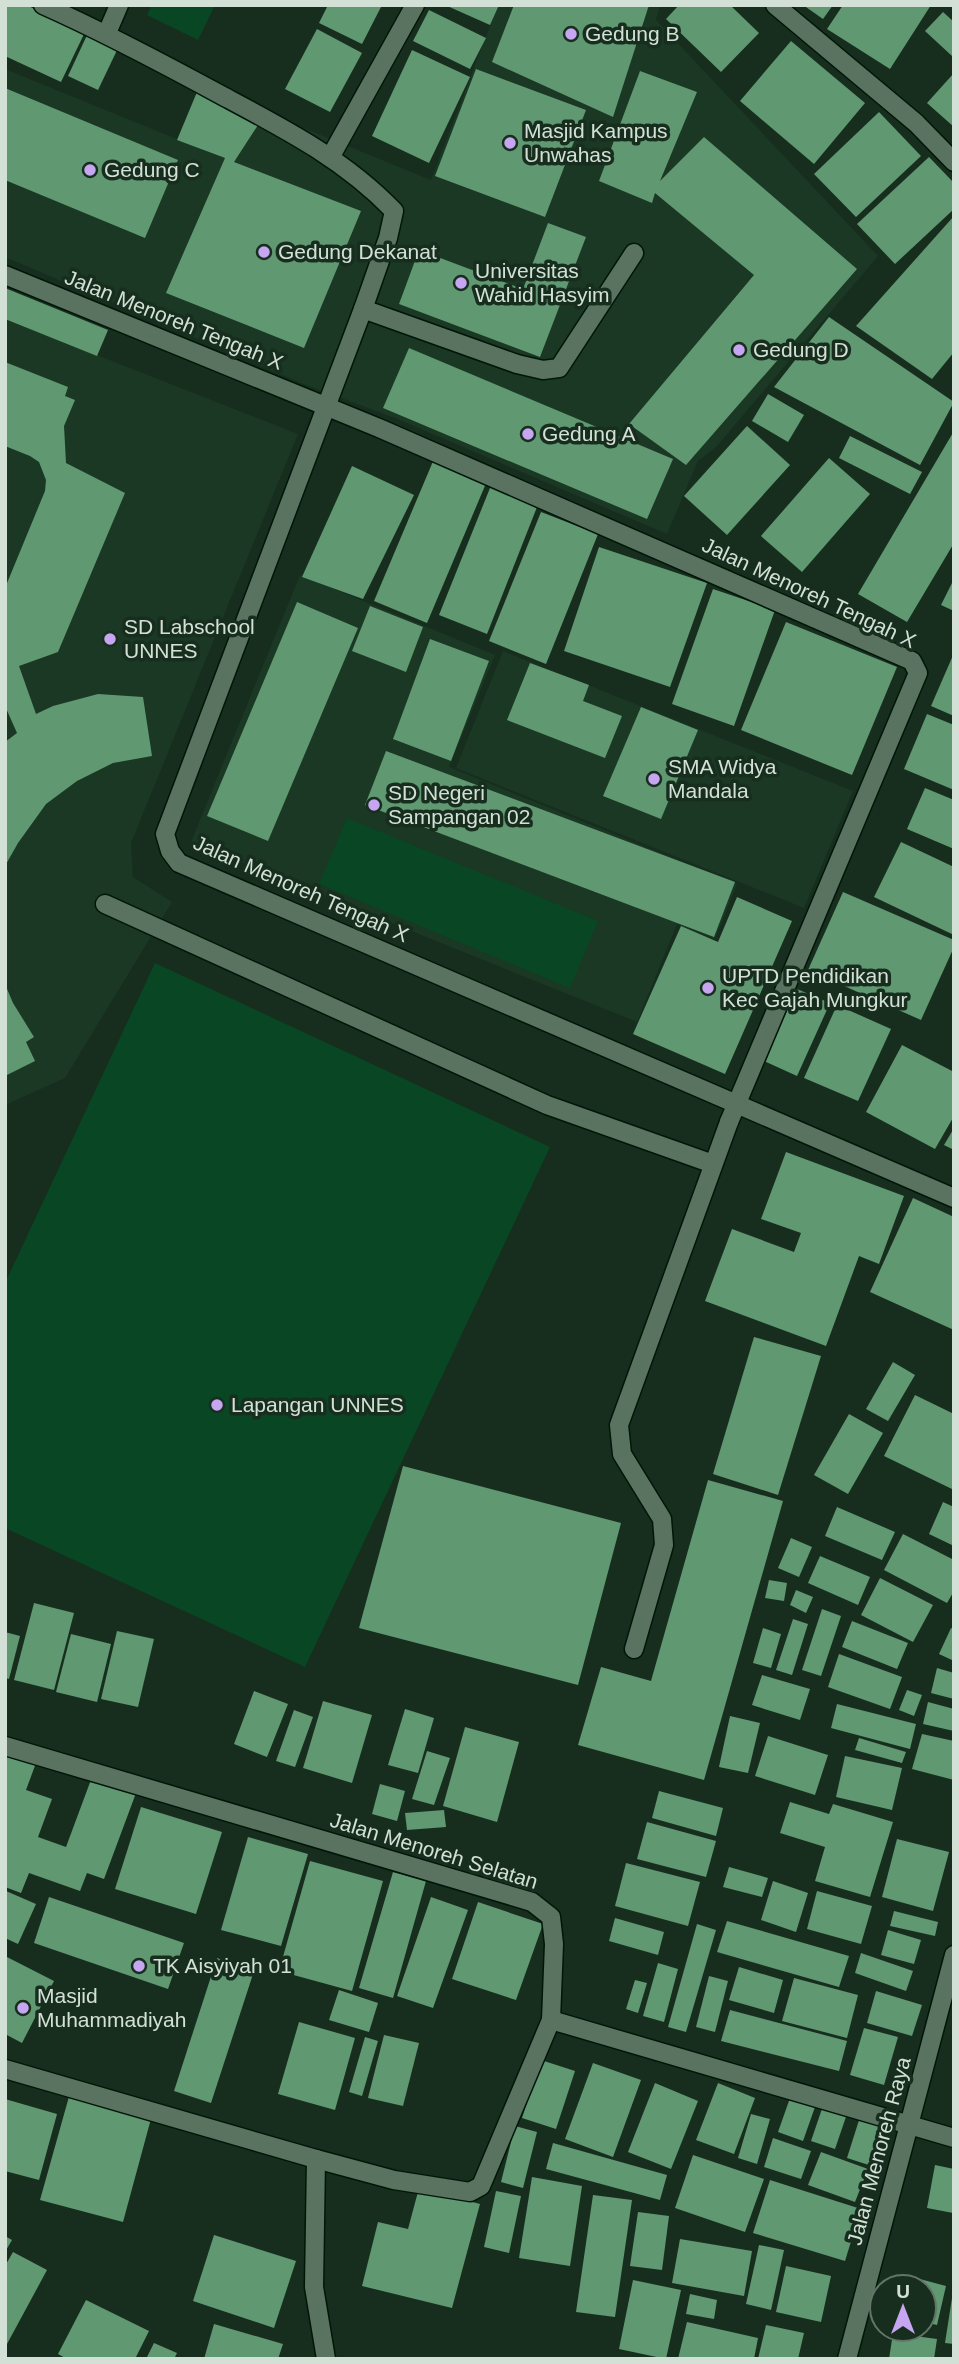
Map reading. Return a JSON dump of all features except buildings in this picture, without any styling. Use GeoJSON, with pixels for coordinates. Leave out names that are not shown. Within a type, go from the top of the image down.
{"type":"FeatureCollection","features":[{"type":"Feature","properties":{"kind":"street"},"geometry":{"type":"LineString","coordinates":[[43,5],[107,33],[331,156],[415,5]]}},
{"type":"Feature","properties":{"kind":"street"},"geometry":{"type":"LineString","coordinates":[[107,33],[119,5]]}},
{"type":"Feature","properties":{"kind":"street"},"geometry":{"type":"LineString","coordinates":[[775,5],[916,123],[954,162]]}},
{"type":"Feature","properties":{"kind":"street","name":"Jalan Menoreh Tengah X"},"geometry":{"type":"LineString","coordinates":[[331,156],[373,189],[394,211],[388,238],[165,835],[170,851],[178,863],[954,1198]]}},
{"type":"Feature","properties":{"kind":"street"},"geometry":{"type":"LineString","coordinates":[[363,309],[517,364],[543,370],[559,369],[634,253]]}},
{"type":"Feature","properties":{"kind":"street","name":"Jalan Menoreh Tengah X"},"geometry":{"type":"LineString","coordinates":[[5,275],[326,406],[912,661],[918,673],[729,1122],[619,1425],[622,1454],[662,1519],[664,1545],[634,1649]]}},
{"type":"Feature","properties":{"kind":"street"},"geometry":{"type":"LineString","coordinates":[[105,904],[547,1105],[713,1164]]}},
{"type":"Feature","properties":{"kind":"street","name":"Jalan Menoreh Selatan"},"geometry":{"type":"LineString","coordinates":[[5,1746],[532,1902],[551,1917],[554,1944],[551,2020]]}},
{"type":"Feature","properties":{"kind":"street","name":"Jalan Menoreh Raya"},"geometry":{"type":"LineString","coordinates":[[847,2359],[954,1955]]}},
{"type":"Feature","properties":{"kind":"street"},"geometry":{"type":"LineString","coordinates":[[5,2069],[394,2180],[470,2192],[481,2186],[551,2020],[954,2138]]}},
{"type":"Feature","properties":{"kind":"street"},"geometry":{"type":"LineString","coordinates":[[316,2159],[314,2287],[326,2359]]}},
{"type":"Feature","properties":{"kind":"shaded area"},"geometry":{"type":"Polygon","coordinates":[[[152,5],[215,5],[198,40],[147,15],[152,5]]]}},
{"type":"Feature","properties":{"kind":"shaded area","name":"Universitas Wahid Hasyim"},"geometry":{"type":"Polygon","coordinates":[[[498,5],[660,5],[656,20],[878,256],[717,446],[698,461],[667,534],[5,257],[5,69],[233,162],[262,111],[431,180],[498,5]]]}},
{"type":"Feature","properties":{"kind":"shaded area","name":"SD Labschool UNNES"},"geometry":{"type":"Polygon","coordinates":[[[5,319],[298,434],[131,843],[133,877],[172,902],[65,1078],[5,1105],[5,319]]]}},
{"type":"Feature","properties":{"kind":"shaded area","name":"SD Negeri Sampangan 02"},"geometry":{"type":"Polygon","coordinates":[[[300,575],[495,655],[449,767],[737,884],[715,939],[677,924],[637,1022],[191,842],[300,575]]]}},
{"type":"Feature","properties":{"kind":"shaded area","name":"SMA Widya Mandala"},"geometry":{"type":"Polygon","coordinates":[[[503,651],[853,791],[804,908],[456,768],[503,651]]]}},
{"type":"Feature","properties":{"kind":"shaded area"},"geometry":{"type":"Polygon","coordinates":[[[347,818],[598,921],[570,988],[319,884],[347,818]]]}},
{"type":"Feature","properties":{"kind":"shaded area","name":"Lapangan UNNES"},"geometry":{"type":"Polygon","coordinates":[[[155,963],[550,1147],[305,1667],[5,1528],[5,1283],[155,963]]]}},
{"type":"Feature","properties":{"kind":"place","name":"Gedung B"},"geometry":{"type":"Point","coordinates":[571,34]}},
{"type":"Feature","properties":{"kind":"place","name":"Masjid Kampus Unwahas"},"geometry":{"type":"Point","coordinates":[510,143]}},
{"type":"Feature","properties":{"kind":"place","name":"Gedung C"},"geometry":{"type":"Point","coordinates":[90,170]}},
{"type":"Feature","properties":{"kind":"place","name":"Gedung Dekanat"},"geometry":{"type":"Point","coordinates":[264,252]}},
{"type":"Feature","properties":{"kind":"place","name":"Universitas Wahid Hasyim"},"geometry":{"type":"Point","coordinates":[461,283]}},
{"type":"Feature","properties":{"kind":"place","name":"Gedung D"},"geometry":{"type":"Point","coordinates":[739,350]}},
{"type":"Feature","properties":{"kind":"place","name":"Gedung A"},"geometry":{"type":"Point","coordinates":[528,434]}},
{"type":"Feature","properties":{"kind":"place","name":"SD Labschool UNNES"},"geometry":{"type":"Point","coordinates":[110,639]}},
{"type":"Feature","properties":{"kind":"place","name":"SMA Widya Mandala"},"geometry":{"type":"Point","coordinates":[654,779]}},
{"type":"Feature","properties":{"kind":"place","name":"SD Negeri Sampangan 02"},"geometry":{"type":"Point","coordinates":[374,805]}},
{"type":"Feature","properties":{"kind":"place","name":"UPTD Pendidikan Kec Gajah Mungkur"},"geometry":{"type":"Point","coordinates":[708,988]}},
{"type":"Feature","properties":{"kind":"place","name":"Lapangan UNNES"},"geometry":{"type":"Point","coordinates":[217,1405]}},
{"type":"Feature","properties":{"kind":"place","name":"TK Aisyiyah 01"},"geometry":{"type":"Point","coordinates":[139,1966]}},
{"type":"Feature","properties":{"kind":"place","name":"Masjid Muhammadiyah"},"geometry":{"type":"Point","coordinates":[23,2008]}}]}
